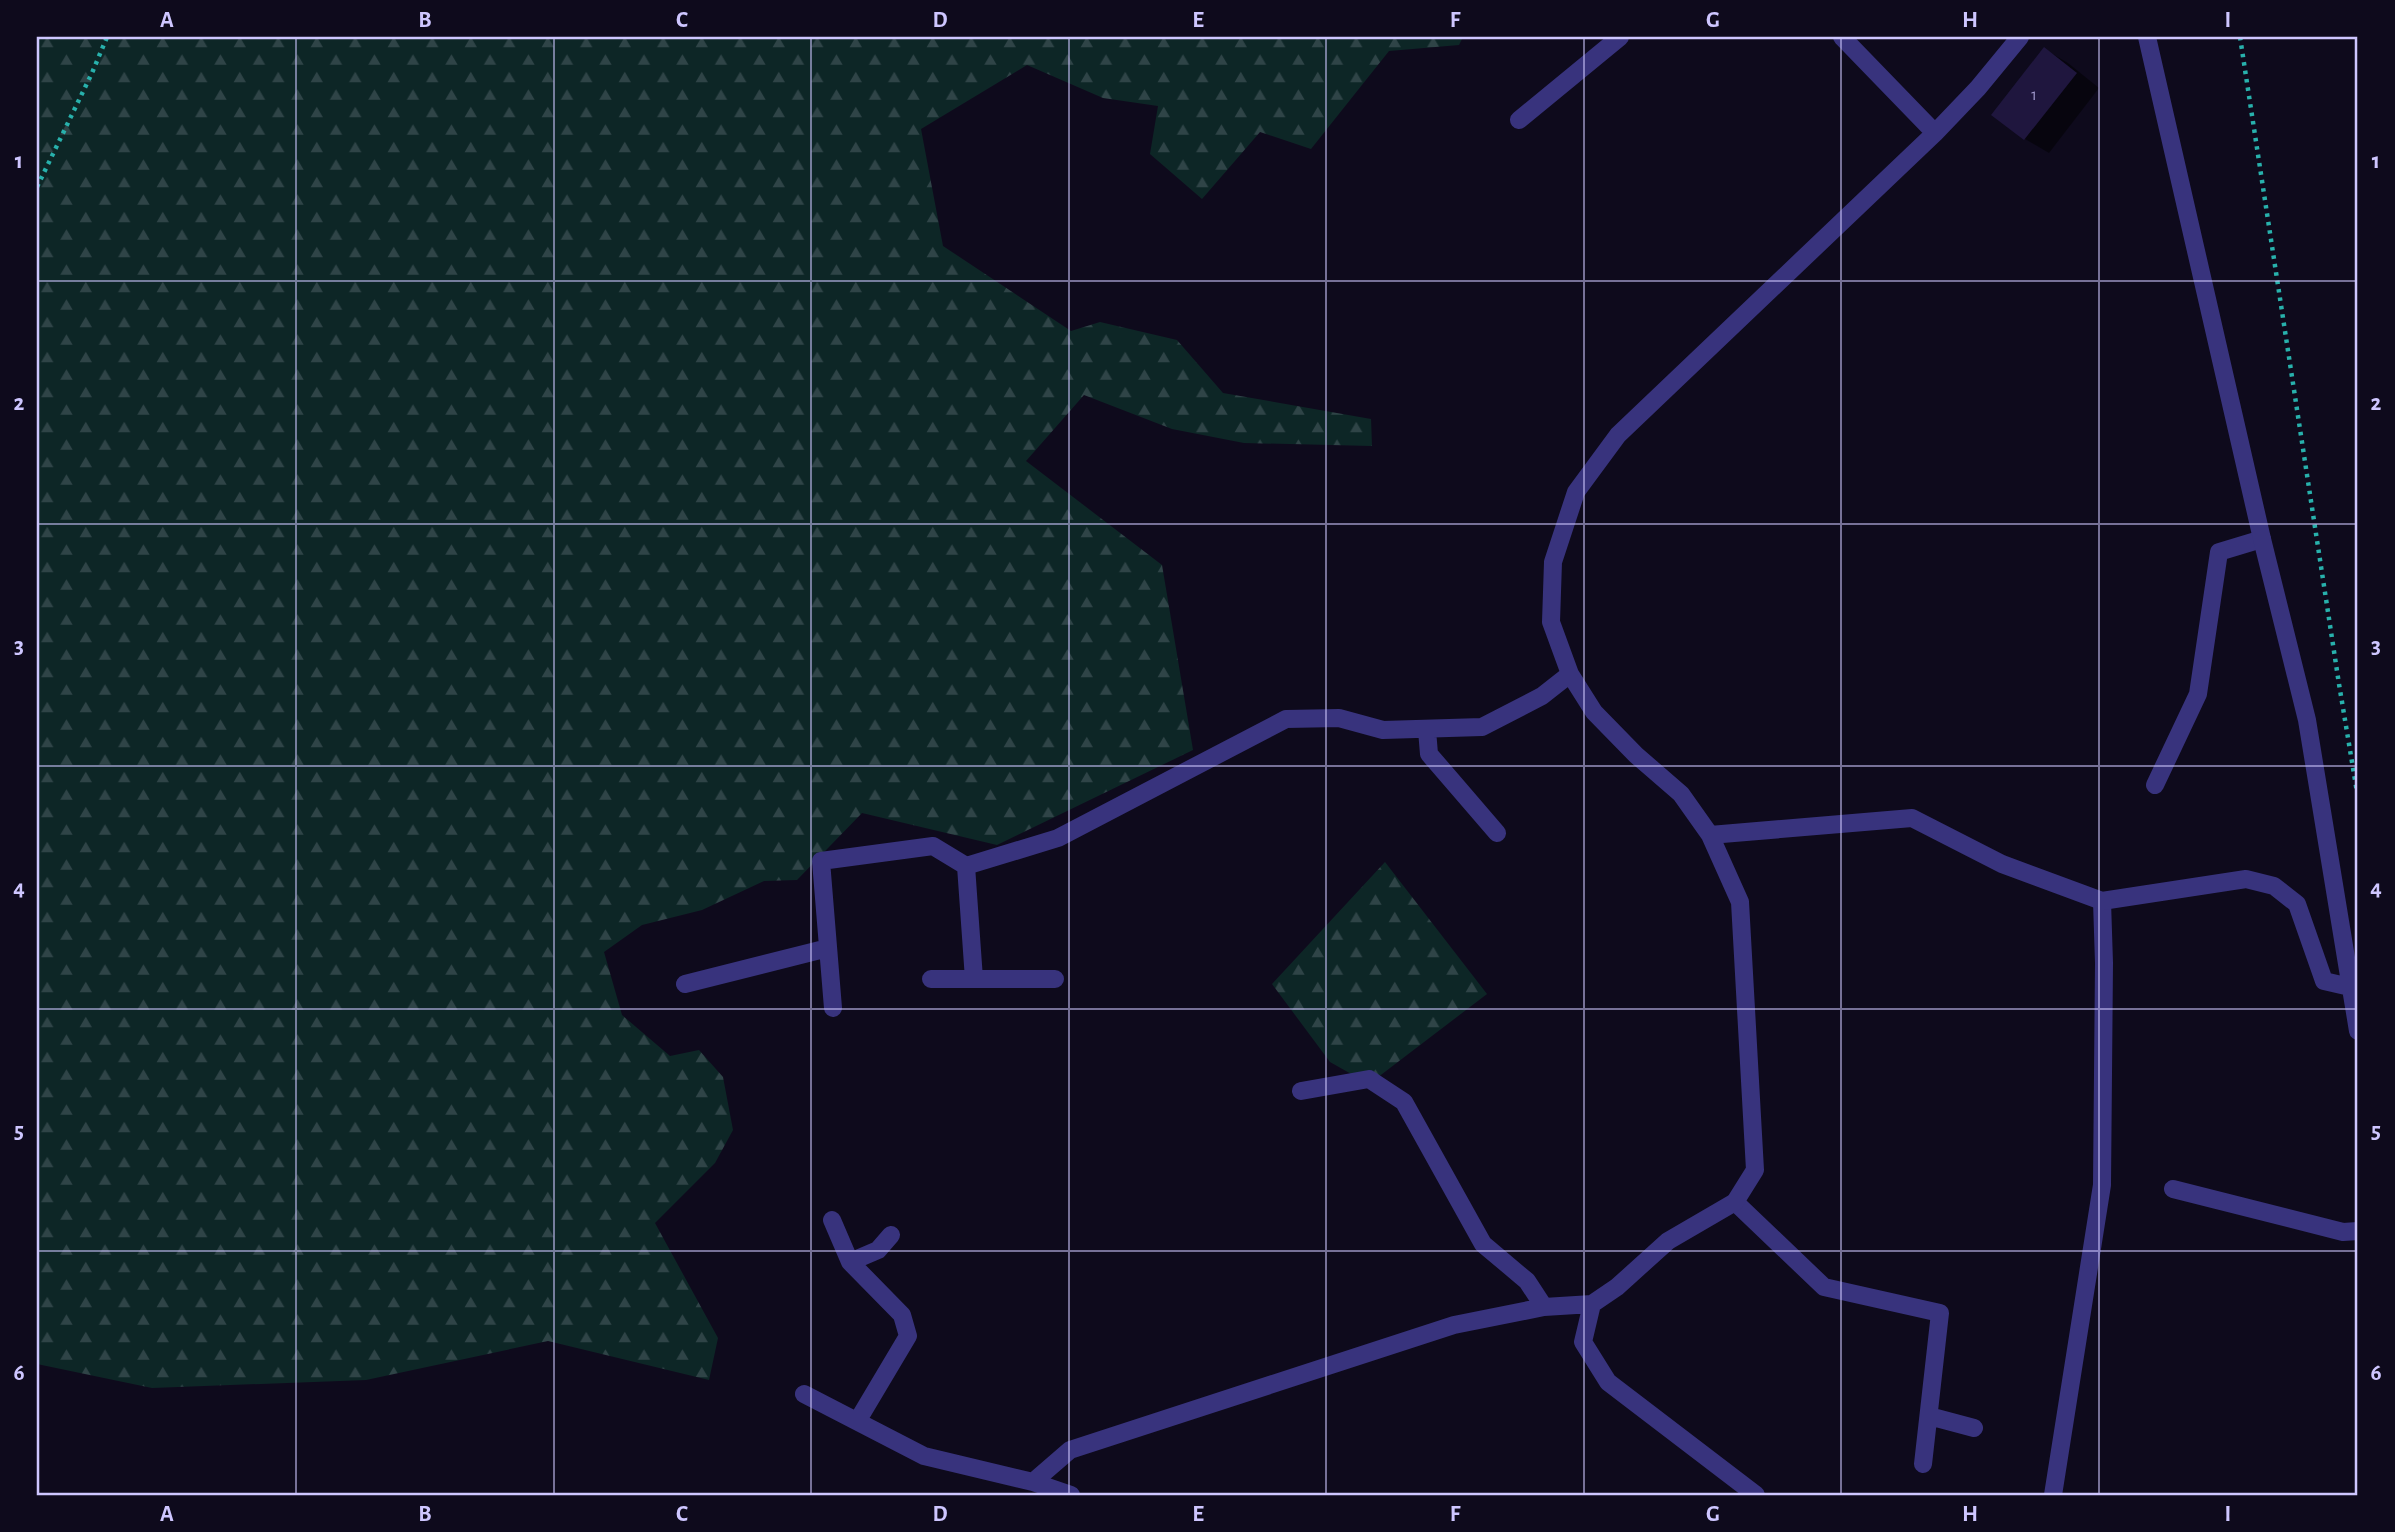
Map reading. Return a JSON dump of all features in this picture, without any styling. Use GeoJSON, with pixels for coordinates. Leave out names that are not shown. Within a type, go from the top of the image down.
{"type":"FeatureCollection","features":[{"type":"Feature","properties":{"kind":"street"},"geometry":{"type":"LineString","coordinates":[[1519,120],[1620,37]]}},
{"type":"Feature","properties":{"kind":"street"},"geometry":{"type":"LineString","coordinates":[[1842,37],[1935,132]]}},
{"type":"Feature","properties":{"kind":"street"},"geometry":{"type":"LineString","coordinates":[[1032,1482],[1070,1450],[1454,1325],[1544,1307],[1592,1304],[1617,1287],[1668,1241],[1735,1202],[1755,1170],[1740,902],[1710,835],[1681,794],[1636,755],[1594,712],[1570,674],[1551,622],[1553,562],[1576,492],[1618,435],[1935,132],[1978,88],[2020,37]]}},
{"type":"Feature","properties":{"kind":"street"},"geometry":{"type":"LineString","coordinates":[[2147,37],[2262,539],[2307,720],[2358,1031]]}},
{"type":"Feature","properties":{"kind":"street"},"geometry":{"type":"LineString","coordinates":[[2155,785],[2199,694],[2219,552],[2262,539]]}},
{"type":"Feature","properties":{"kind":"street"},"geometry":{"type":"LineString","coordinates":[[833,1009],[821,861],[933,846],[966,866],[1058,838],[1286,719],[1339,718],[1383,730],[1482,727],[1542,696],[1570,674]]}},
{"type":"Feature","properties":{"kind":"street"},"geometry":{"type":"LineString","coordinates":[[1427,730],[1429,754],[1497,833]]}},
{"type":"Feature","properties":{"kind":"street"},"geometry":{"type":"LineString","coordinates":[[1710,835],[1912,818],[2002,864],[2102,901],[2246,879],[2274,886],[2297,904],[2324,981],[2350,987]]}},
{"type":"Feature","properties":{"kind":"street"},"geometry":{"type":"LineString","coordinates":[[966,866],[975,979]]}},
{"type":"Feature","properties":{"kind":"street"},"geometry":{"type":"LineString","coordinates":[[2053,1495],[2102,1185],[2102,901]]}},
{"type":"Feature","properties":{"kind":"street"},"geometry":{"type":"LineString","coordinates":[[685,984],[828,948]]}},
{"type":"Feature","properties":{"kind":"street"},"geometry":{"type":"LineString","coordinates":[[931,979],[1055,979]]}},
{"type":"Feature","properties":{"kind":"street"},"geometry":{"type":"LineString","coordinates":[[1301,1091],[1369,1079],[1404,1102],[1482,1244],[1527,1281],[1544,1307]]}},
{"type":"Feature","properties":{"kind":"street"},"geometry":{"type":"LineString","coordinates":[[2173,1189],[2343,1232],[2358,1231]]}},
{"type":"Feature","properties":{"kind":"street"},"geometry":{"type":"LineString","coordinates":[[1735,1202],[1824,1287],[1940,1313],[1923,1464]]}},
{"type":"Feature","properties":{"kind":"street"},"geometry":{"type":"LineString","coordinates":[[832,1220],[850,1262],[902,1315],[908,1336],[858,1420]]}},
{"type":"Feature","properties":{"kind":"street"},"geometry":{"type":"LineString","coordinates":[[850,1262],[877,1250],[891,1235]]}},
{"type":"Feature","properties":{"kind":"street"},"geometry":{"type":"LineString","coordinates":[[1592,1304],[1583,1342],[1608,1382],[1756,1495]]}},
{"type":"Feature","properties":{"kind":"street"},"geometry":{"type":"LineString","coordinates":[[804,1394],[925,1457],[1032,1482],[1071,1495]]}},
{"type":"Feature","properties":{"kind":"street"},"geometry":{"type":"LineString","coordinates":[[1929,1416],[1974,1427]]}},
{"type":"Feature","properties":{"kind":"path"},"geometry":{"type":"LineString","coordinates":[[37,187],[107,37]]}},
{"type":"Feature","properties":{"kind":"path"},"geometry":{"type":"LineString","coordinates":[[2240,37],[2358,798]]}},
{"type":"Feature","properties":{"kind":"green space"},"geometry":{"type":"Polygon","coordinates":[[[37,37],[1463,37],[1459,45],[1389,51],[1311,149],[1260,132],[1202,199],[1150,154],[1158,106],[1103,98],[1027,65],[921,129],[943,246],[1071,331],[1100,322],[1177,340],[1223,393],[1371,419],[1372,446],[1244,443],[1172,429],[1084,395],[1026,461],[1162,565],[1193,750],[997,845],[862,813],[797,880],[764,881],[702,910],[642,925],[604,952],[622,1015],[670,1056],[699,1050],[723,1077],[733,1130],[715,1163],[655,1223],[718,1338],[709,1380],[548,1341],[366,1380],[152,1388],[37,1364],[37,37]]]}},
{"type":"Feature","properties":{"kind":"green space"},"geometry":{"type":"Polygon","coordinates":[[[1385,862],[1487,994],[1369,1084],[1330,1062],[1272,984],[1385,862]]]}},
{"type":"Feature","properties":{"kind":"building"},"geometry":{"type":"Polygon","coordinates":[[[2044,47],[2077,73],[2024,140],[1991,115],[2044,47]]]}}]}
